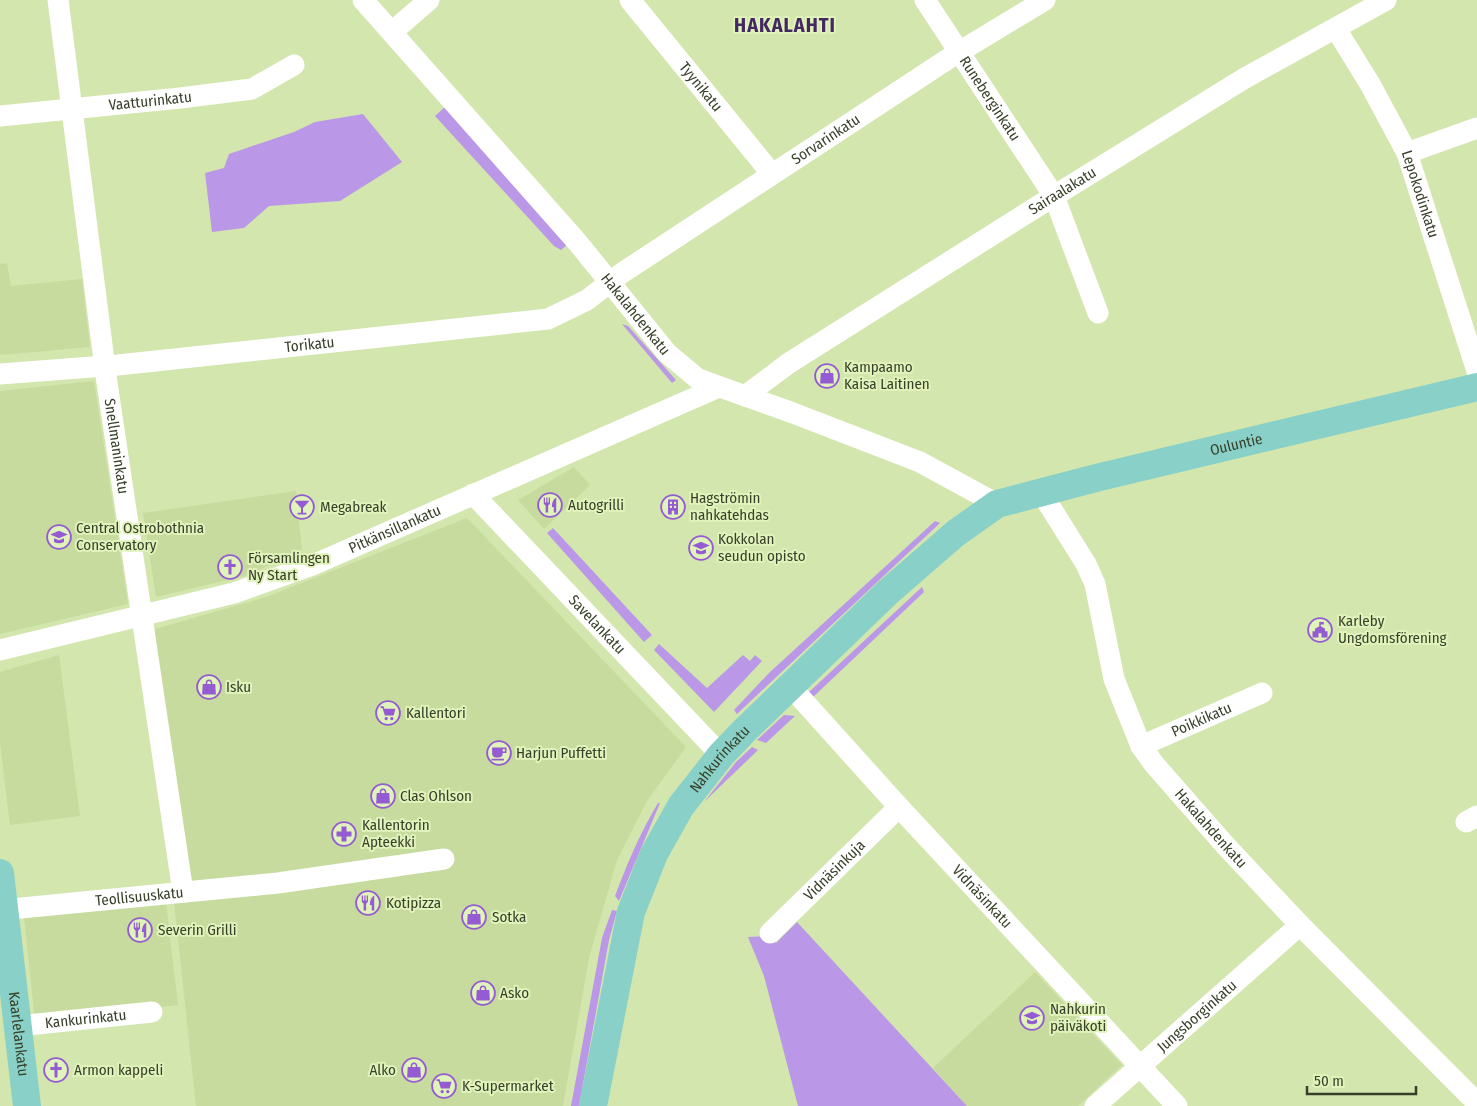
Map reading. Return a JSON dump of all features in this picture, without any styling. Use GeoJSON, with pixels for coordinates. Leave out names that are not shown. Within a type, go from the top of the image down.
{"type":"FeatureCollection","features":[{"type":"Feature","properties":{"kind":"main road","name":"Ouluntie"},"geometry":{"type":"LineString","coordinates":[[997,504],[1477,387]]}},
{"type":"Feature","properties":{"kind":"main road","name":"Nahkurinkatu"},"geometry":{"type":"LineString","coordinates":[[593,1106],[622,953],[634,904],[646,871],[681,806],[721,755],[888,592],[956,533],[997,504]]}},
{"type":"Feature","properties":{"kind":"main road","name":"Kaarlelankatu"},"geometry":{"type":"LineString","coordinates":[[0,873],[2,909],[27,1106]]}},
{"type":"Feature","properties":{"kind":"street","name":"Snellmaninkatu"},"geometry":{"type":"LineString","coordinates":[[58,0],[105,366],[183,892]]}},
{"type":"Feature","properties":{"kind":"street","name":"Hakalahdenkatu"},"geometry":{"type":"LineString","coordinates":[[363,0],[578,243],[667,353],[689,373],[719,387],[920,462],[997,504]]}},
{"type":"Feature","properties":{"kind":"street"},"geometry":{"type":"LineString","coordinates":[[392,32],[430,0]]}},
{"type":"Feature","properties":{"kind":"street","name":"Tyynikatu"},"geometry":{"type":"LineString","coordinates":[[630,0],[772,174]]}},
{"type":"Feature","properties":{"kind":"street","name":"Runeberginkatu"},"geometry":{"type":"LineString","coordinates":[[926,0],[1054,196],[1098,314]]}},
{"type":"Feature","properties":{"kind":"street","name":"Sorvarinkatu"},"geometry":{"type":"LineString","coordinates":[[610,283],[960,51],[1045,0]]}},
{"type":"Feature","properties":{"kind":"street","name":"Sairaalakatu"},"geometry":{"type":"LineString","coordinates":[[745,396],[789,363],[1245,78],[1336,30],[1386,0]]}},
{"type":"Feature","properties":{"kind":"street","name":"Lepokodinkatu"},"geometry":{"type":"LineString","coordinates":[[1336,30],[1370,84],[1407,153],[1477,371]]}},
{"type":"Feature","properties":{"kind":"street","name":"Vaatturinkatu"},"geometry":{"type":"LineString","coordinates":[[0,116],[252,89],[294,65]]}},
{"type":"Feature","properties":{"kind":"street"},"geometry":{"type":"LineString","coordinates":[[1407,153],[1477,128]]}},
{"type":"Feature","properties":{"kind":"street","name":"Torikatu"},"geometry":{"type":"LineString","coordinates":[[0,374],[105,366],[535,322],[564,313],[588,300],[610,283]]}},
{"type":"Feature","properties":{"kind":"street","name":"Pitkänsillankatu"},"geometry":{"type":"LineString","coordinates":[[0,650],[141,617],[265,583],[315,564],[719,387]]}},
{"type":"Feature","properties":{"kind":"street","name":"Hakalahdenkatu"},"geometry":{"type":"LineString","coordinates":[[1041,492],[1086,564],[1095,584],[1114,679],[1141,746],[1225,845],[1300,925],[1477,1102]]}},
{"type":"Feature","properties":{"kind":"street","name":"Savelankatu"},"geometry":{"type":"LineString","coordinates":[[473,494],[721,755]]}},
{"type":"Feature","properties":{"kind":"street","name":"Vidnäsinkatu"},"geometry":{"type":"LineString","coordinates":[[790,686],[899,807],[1177,1106]]}},
{"type":"Feature","properties":{"kind":"street","name":"Poikkikatu"},"geometry":{"type":"LineString","coordinates":[[1141,746],[1262,693]]}},
{"type":"Feature","properties":{"kind":"street","name":"Vidnäsinkuja"},"geometry":{"type":"LineString","coordinates":[[770,933],[899,807]]}},
{"type":"Feature","properties":{"kind":"street","name":"Teollisuuskatu"},"geometry":{"type":"LineString","coordinates":[[2,909],[278,883],[444,859]]}},
{"type":"Feature","properties":{"kind":"street","name":"Jungsborginkatu"},"geometry":{"type":"LineString","coordinates":[[1095,1106],[1300,925]]}},
{"type":"Feature","properties":{"kind":"street","name":"Kankurinkatu"},"geometry":{"type":"LineString","coordinates":[[18,1026],[152,1012]]}},
{"type":"Feature","properties":{"kind":"shaded area"},"geometry":{"type":"Polygon","coordinates":[[[445,107],[568,244],[561,250],[554,246],[435,116],[445,107]]]}},
{"type":"Feature","properties":{"kind":"shaded area"},"geometry":{"type":"Polygon","coordinates":[[[363,114],[402,162],[340,201],[269,206],[244,228],[212,232],[205,173],[224,168],[229,154],[294,132],[315,122],[363,114]]]}},
{"type":"Feature","properties":{"kind":"shaded area"},"geometry":{"type":"Polygon","coordinates":[[[7,263],[11,286],[82,279],[90,347],[0,355],[0,264],[7,263]]]}},
{"type":"Feature","properties":{"kind":"shaded area"},"geometry":{"type":"Polygon","coordinates":[[[622,324],[628,326],[676,380],[672,383],[622,324]]]}},
{"type":"Feature","properties":{"kind":"shaded area","name":"Central Ostrobothnia Conservatory"},"geometry":{"type":"Polygon","coordinates":[[[94,381],[128,604],[0,634],[0,391],[94,381]]]}},
{"type":"Feature","properties":{"kind":"shaded area"},"geometry":{"type":"Polygon","coordinates":[[[574,467],[590,485],[544,529],[518,500],[574,467]]]}},
{"type":"Feature","properties":{"kind":"shaded area"},"geometry":{"type":"Polygon","coordinates":[[[296,491],[302,550],[248,575],[156,597],[143,513],[296,491]]]}},
{"type":"Feature","properties":{"kind":"shaded area"},"geometry":{"type":"Polygon","coordinates":[[[467,518],[686,747],[647,801],[617,860],[589,958],[563,1106],[196,1106],[174,902],[155,629],[266,597],[467,518]]]}},
{"type":"Feature","properties":{"kind":"shaded area"},"geometry":{"type":"Polygon","coordinates":[[[935,521],[940,523],[737,714],[734,710],[769,673],[935,521]]]}},
{"type":"Feature","properties":{"kind":"shaded area"},"geometry":{"type":"Polygon","coordinates":[[[553,528],[652,635],[644,642],[547,533],[553,528]]]}},
{"type":"Feature","properties":{"kind":"shaded area"},"geometry":{"type":"Polygon","coordinates":[[[922,587],[924,592],[812,698],[808,693],[922,587]]]}},
{"type":"Feature","properties":{"kind":"shaded area"},"geometry":{"type":"Polygon","coordinates":[[[659,644],[707,688],[743,655],[750,661],[755,655],[762,661],[714,712],[654,650],[659,644]]]}},
{"type":"Feature","properties":{"kind":"shaded area"},"geometry":{"type":"Polygon","coordinates":[[[59,655],[80,816],[10,825],[0,743],[0,672],[59,655]]]}},
{"type":"Feature","properties":{"kind":"shaded area"},"geometry":{"type":"Polygon","coordinates":[[[784,715],[795,716],[766,743],[757,740],[784,715]]]}},
{"type":"Feature","properties":{"kind":"shaded area"},"geometry":{"type":"Polygon","coordinates":[[[752,747],[758,750],[704,802],[736,762],[752,747]]]}},
{"type":"Feature","properties":{"kind":"shaded area"},"geometry":{"type":"Polygon","coordinates":[[[658,803],[660,803],[619,901],[615,896],[624,872],[658,803]]]}},
{"type":"Feature","properties":{"kind":"shaded area"},"geometry":{"type":"Polygon","coordinates":[[[166,902],[178,1005],[35,1021],[24,916],[166,902]]]}},
{"type":"Feature","properties":{"kind":"shaded area"},"geometry":{"type":"Polygon","coordinates":[[[612,910],[617,911],[609,940],[579,1106],[571,1106],[602,938],[612,910]]]}},
{"type":"Feature","properties":{"kind":"shaded area"},"geometry":{"type":"Polygon","coordinates":[[[797,922],[967,1106],[798,1106],[764,976],[748,937],[767,936],[776,943],[797,922]]]}},
{"type":"Feature","properties":{"kind":"shaded area","name":"Nahkurin päiväkoti"},"geometry":{"type":"Polygon","coordinates":[[[1035,972],[1122,1065],[1078,1106],[967,1106],[933,1068],[1035,972]]]}},
{"type":"Feature","properties":{"kind":"place","name":"Kampaamo Kaisa Laitinen"},"geometry":{"type":"Point","coordinates":[827,376]}},
{"type":"Feature","properties":{"kind":"place","name":"Autogrilli"},"geometry":{"type":"Point","coordinates":[550,505]}},
{"type":"Feature","properties":{"kind":"place","name":"Megabreak"},"geometry":{"type":"Point","coordinates":[302,507]}},
{"type":"Feature","properties":{"kind":"place","name":"Hagströmin nahkatehdas"},"geometry":{"type":"Point","coordinates":[673,507]}},
{"type":"Feature","properties":{"kind":"place","name":"Central Ostrobothnia Conservatory"},"geometry":{"type":"Point","coordinates":[59,537]}},
{"type":"Feature","properties":{"kind":"place","name":"Kokkolan seudun opisto"},"geometry":{"type":"Point","coordinates":[701,548]}},
{"type":"Feature","properties":{"kind":"place","name":"Församlingen Ny Start"},"geometry":{"type":"Point","coordinates":[230,567]}},
{"type":"Feature","properties":{"kind":"place","name":"Karleby Ungdomsförening"},"geometry":{"type":"Point","coordinates":[1320,630]}},
{"type":"Feature","properties":{"kind":"place","name":"Isku"},"geometry":{"type":"Point","coordinates":[209,687]}},
{"type":"Feature","properties":{"kind":"place","name":"Kallentori"},"geometry":{"type":"Point","coordinates":[388,713]}},
{"type":"Feature","properties":{"kind":"place","name":"Harjun Puffetti"},"geometry":{"type":"Point","coordinates":[499,753]}},
{"type":"Feature","properties":{"kind":"place","name":"Clas Ohlson"},"geometry":{"type":"Point","coordinates":[383,796]}},
{"type":"Feature","properties":{"kind":"place","name":"Kallentorin Apteekki"},"geometry":{"type":"Point","coordinates":[344,834]}},
{"type":"Feature","properties":{"kind":"place","name":"Kotipizza"},"geometry":{"type":"Point","coordinates":[368,903]}},
{"type":"Feature","properties":{"kind":"place","name":"Sotka"},"geometry":{"type":"Point","coordinates":[474,917]}},
{"type":"Feature","properties":{"kind":"place","name":"Severin Grilli"},"geometry":{"type":"Point","coordinates":[140,930]}},
{"type":"Feature","properties":{"kind":"place","name":"Asko"},"geometry":{"type":"Point","coordinates":[483,993]}},
{"type":"Feature","properties":{"kind":"place","name":"Nahkurin päiväkoti"},"geometry":{"type":"Point","coordinates":[1032,1018]}},
{"type":"Feature","properties":{"kind":"place","name":"Armon kappeli"},"geometry":{"type":"Point","coordinates":[56,1070]}},
{"type":"Feature","properties":{"kind":"place","name":"Alko"},"geometry":{"type":"Point","coordinates":[414,1070]}},
{"type":"Feature","properties":{"kind":"place","name":"K-Supermarket"},"geometry":{"type":"Point","coordinates":[444,1086]}},
{"type":"Feature","properties":{"kind":"district","name":"HAKALAHTI"},"geometry":{"type":"Point","coordinates":[785,25]}}]}
